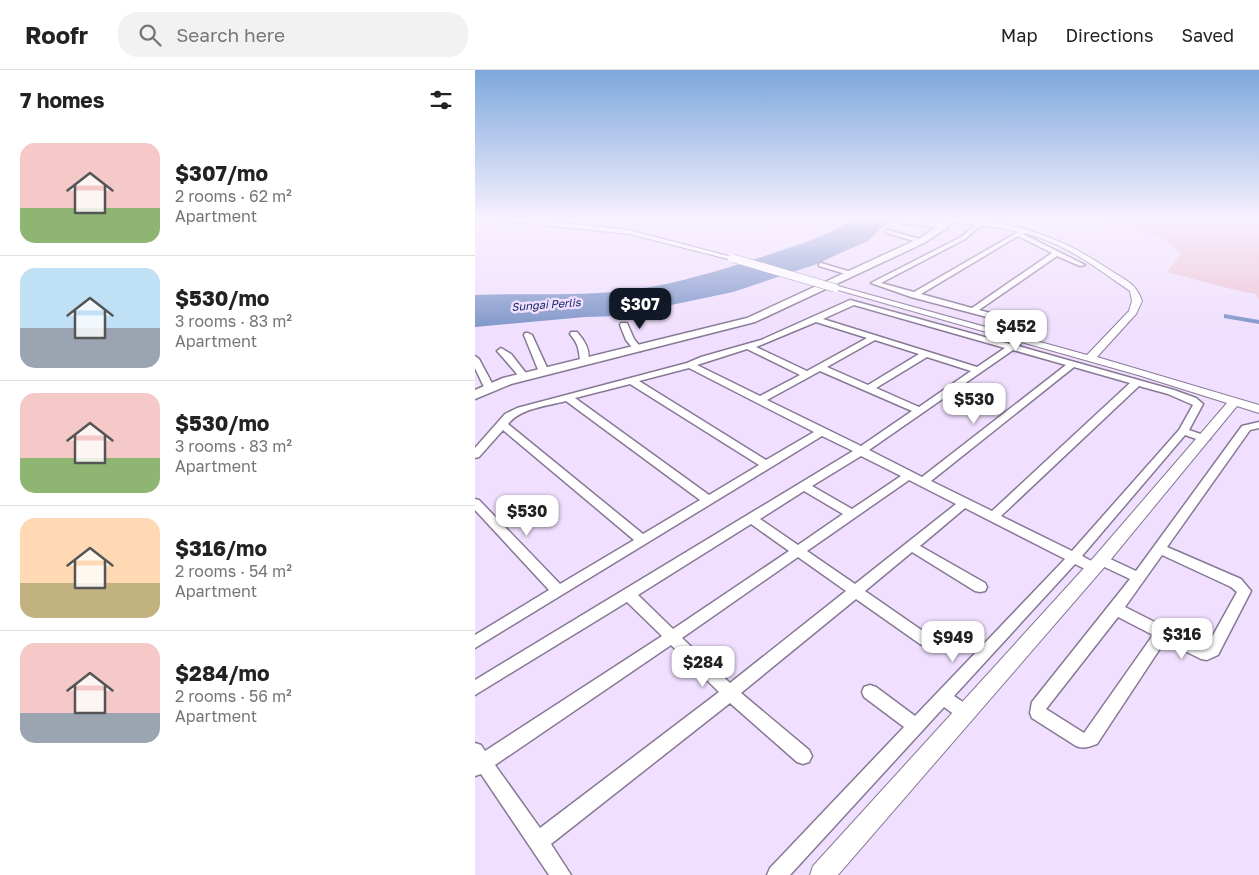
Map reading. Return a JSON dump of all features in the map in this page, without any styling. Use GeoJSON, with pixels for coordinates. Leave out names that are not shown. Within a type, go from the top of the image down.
{"type":"FeatureCollection","features":[{"type":"Feature","properties":{"kind":"main road"},"geometry":{"type":"LineString","coordinates":[[475,395],[489,387],[524,376],[751,320],[888,256]]}},
{"type":"Feature","properties":{"kind":"street"},"geometry":{"type":"LineString","coordinates":[[722,256],[1022,340],[1196,402],[1198,407],[1183,431],[1073,558],[777,875]]}},
{"type":"Feature","properties":{"kind":"street"},"geometry":{"type":"LineString","coordinates":[[929,256],[875,283],[1002,319]]}},
{"type":"Feature","properties":{"kind":"street"},"geometry":{"type":"LineString","coordinates":[[914,295],[981,256]]}},
{"type":"Feature","properties":{"kind":"street"},"geometry":{"type":"LineString","coordinates":[[973,311],[1053,256]]}},
{"type":"Feature","properties":{"kind":"street"},"geometry":{"type":"LineString","coordinates":[[1062,256],[1082,265]]}},
{"type":"Feature","properties":{"kind":"street"},"geometry":{"type":"LineString","coordinates":[[1081,256],[1134,290],[1137,301],[1133,312],[1090,358]]}},
{"type":"Feature","properties":{"kind":"street"},"geometry":{"type":"LineString","coordinates":[[821,265],[849,273]]}},
{"type":"Feature","properties":{"kind":"street"},"geometry":{"type":"LineString","coordinates":[[475,455],[509,416],[521,410],[690,365],[714,356],[749,347],[770,340],[828,312],[855,302],[1012,348],[1071,359],[1090,358],[1112,364],[1198,389],[1230,408],[1259,413]]}},
{"type":"Feature","properties":{"kind":"street"},"geometry":{"type":"LineString","coordinates":[[816,319],[979,370]]}},
{"type":"Feature","properties":{"kind":"street"},"geometry":{"type":"LineString","coordinates":[[624,325],[630,340],[638,349]]}},
{"type":"Feature","properties":{"kind":"street"},"geometry":{"type":"LineString","coordinates":[[575,334],[584,350],[584,362]]}},
{"type":"Feature","properties":{"kind":"street"},"geometry":{"type":"LineString","coordinates":[[527,335],[543,372]]}},
{"type":"Feature","properties":{"kind":"street"},"geometry":{"type":"LineString","coordinates":[[760,400],[875,338]]}},
{"type":"Feature","properties":{"kind":"street"},"geometry":{"type":"LineString","coordinates":[[475,688],[861,451],[1022,340]]}},
{"type":"Feature","properties":{"kind":"street"},"geometry":{"type":"LineString","coordinates":[[749,347],[808,375]]}},
{"type":"Feature","properties":{"kind":"street"},"geometry":{"type":"LineString","coordinates":[[923,482],[1071,359],[1099,349]]}},
{"type":"Feature","properties":{"kind":"street"},"geometry":{"type":"LineString","coordinates":[[1099,349],[1112,364]]}},
{"type":"Feature","properties":{"kind":"street"},"geometry":{"type":"LineString","coordinates":[[501,351],[508,356],[524,376]]}},
{"type":"Feature","properties":{"kind":"street"},"geometry":{"type":"LineString","coordinates":[[868,388],[926,354]]}},
{"type":"Feature","properties":{"kind":"street"},"geometry":{"type":"LineString","coordinates":[[475,359],[489,387]]}},
{"type":"Feature","properties":{"kind":"street"},"geometry":{"type":"LineString","coordinates":[[690,365],[1073,558],[1137,578]]}},
{"type":"Feature","properties":{"kind":"street"},"geometry":{"type":"LineString","coordinates":[[821,368],[920,411]]}},
{"type":"Feature","properties":{"kind":"street"},"geometry":{"type":"LineString","coordinates":[[631,380],[767,465]]}},
{"type":"Feature","properties":{"kind":"street"},"geometry":{"type":"LineString","coordinates":[[993,517],[1136,382]]}},
{"type":"Feature","properties":{"kind":"street"},"geometry":{"type":"LineString","coordinates":[[567,397],[708,500]]}},
{"type":"Feature","properties":{"kind":"street"},"geometry":{"type":"LineString","coordinates":[[1230,408],[1259,409]]}},
{"type":"Feature","properties":{"kind":"street"},"geometry":{"type":"LineString","coordinates":[[823,875],[1097,564],[1230,408]]}},
{"type":"Feature","properties":{"kind":"street"},"geometry":{"type":"LineString","coordinates":[[501,424],[642,540]]}},
{"type":"Feature","properties":{"kind":"street"},"geometry":{"type":"LineString","coordinates":[[1163,634],[1094,737],[1082,741],[1038,714],[1038,707],[1116,608],[1246,428],[1259,425]]}},
{"type":"Feature","properties":{"kind":"street"},"geometry":{"type":"LineString","coordinates":[[1183,431],[1205,439]]}},
{"type":"Feature","properties":{"kind":"street"},"geometry":{"type":"LineString","coordinates":[[475,642],[558,590],[823,432]]}},
{"type":"Feature","properties":{"kind":"street"},"geometry":{"type":"LineString","coordinates":[[561,875],[478,760],[672,637],[909,475]]}},
{"type":"Feature","properties":{"kind":"street"},"geometry":{"type":"LineString","coordinates":[[803,486],[852,514]]}},
{"type":"Feature","properties":{"kind":"street"},"geometry":{"type":"LineString","coordinates":[[475,503],[558,590]]}},
{"type":"Feature","properties":{"kind":"street"},"geometry":{"type":"LineString","coordinates":[[538,842],[730,692],[965,503]]}},
{"type":"Feature","properties":{"kind":"street"},"geometry":{"type":"LineString","coordinates":[[751,518],[925,640]]}},
{"type":"Feature","properties":{"kind":"street"},"geometry":{"type":"LineString","coordinates":[[911,546],[980,586]]}},
{"type":"Feature","properties":{"kind":"street"},"geometry":{"type":"LineString","coordinates":[[1116,608],[1201,653],[1207,654],[1213,651],[1244,591],[1236,584],[1159,549]]}},
{"type":"Feature","properties":{"kind":"street"},"geometry":{"type":"LineString","coordinates":[[628,594],[730,692],[803,756]]}},
{"type":"Feature","properties":{"kind":"street"},"geometry":{"type":"LineString","coordinates":[[870,692],[916,726]]}},
{"type":"Feature","properties":{"kind":"street"},"geometry":{"type":"LineString","coordinates":[[943,697],[966,712]]}},
{"type":"Feature","properties":{"kind":"shaded area"},"geometry":{"type":"Polygon","coordinates":[[[1180,256],[1259,256],[1259,300],[1256,294],[1167,272],[1180,256]]]}},
{"type":"Feature","properties":{"kind":"water","name":"Sungai Perlis"},"geometry":{"type":"Polygon","coordinates":[[[766,256],[836,256],[817,264],[733,292],[619,316],[585,317],[475,327],[475,295],[598,293],[639,289],[688,279],[766,256]]]}},
{"type":"Feature","properties":{"kind":"waterway"},"geometry":{"type":"LineString","coordinates":[[1227,316],[1259,322]]}}]}
